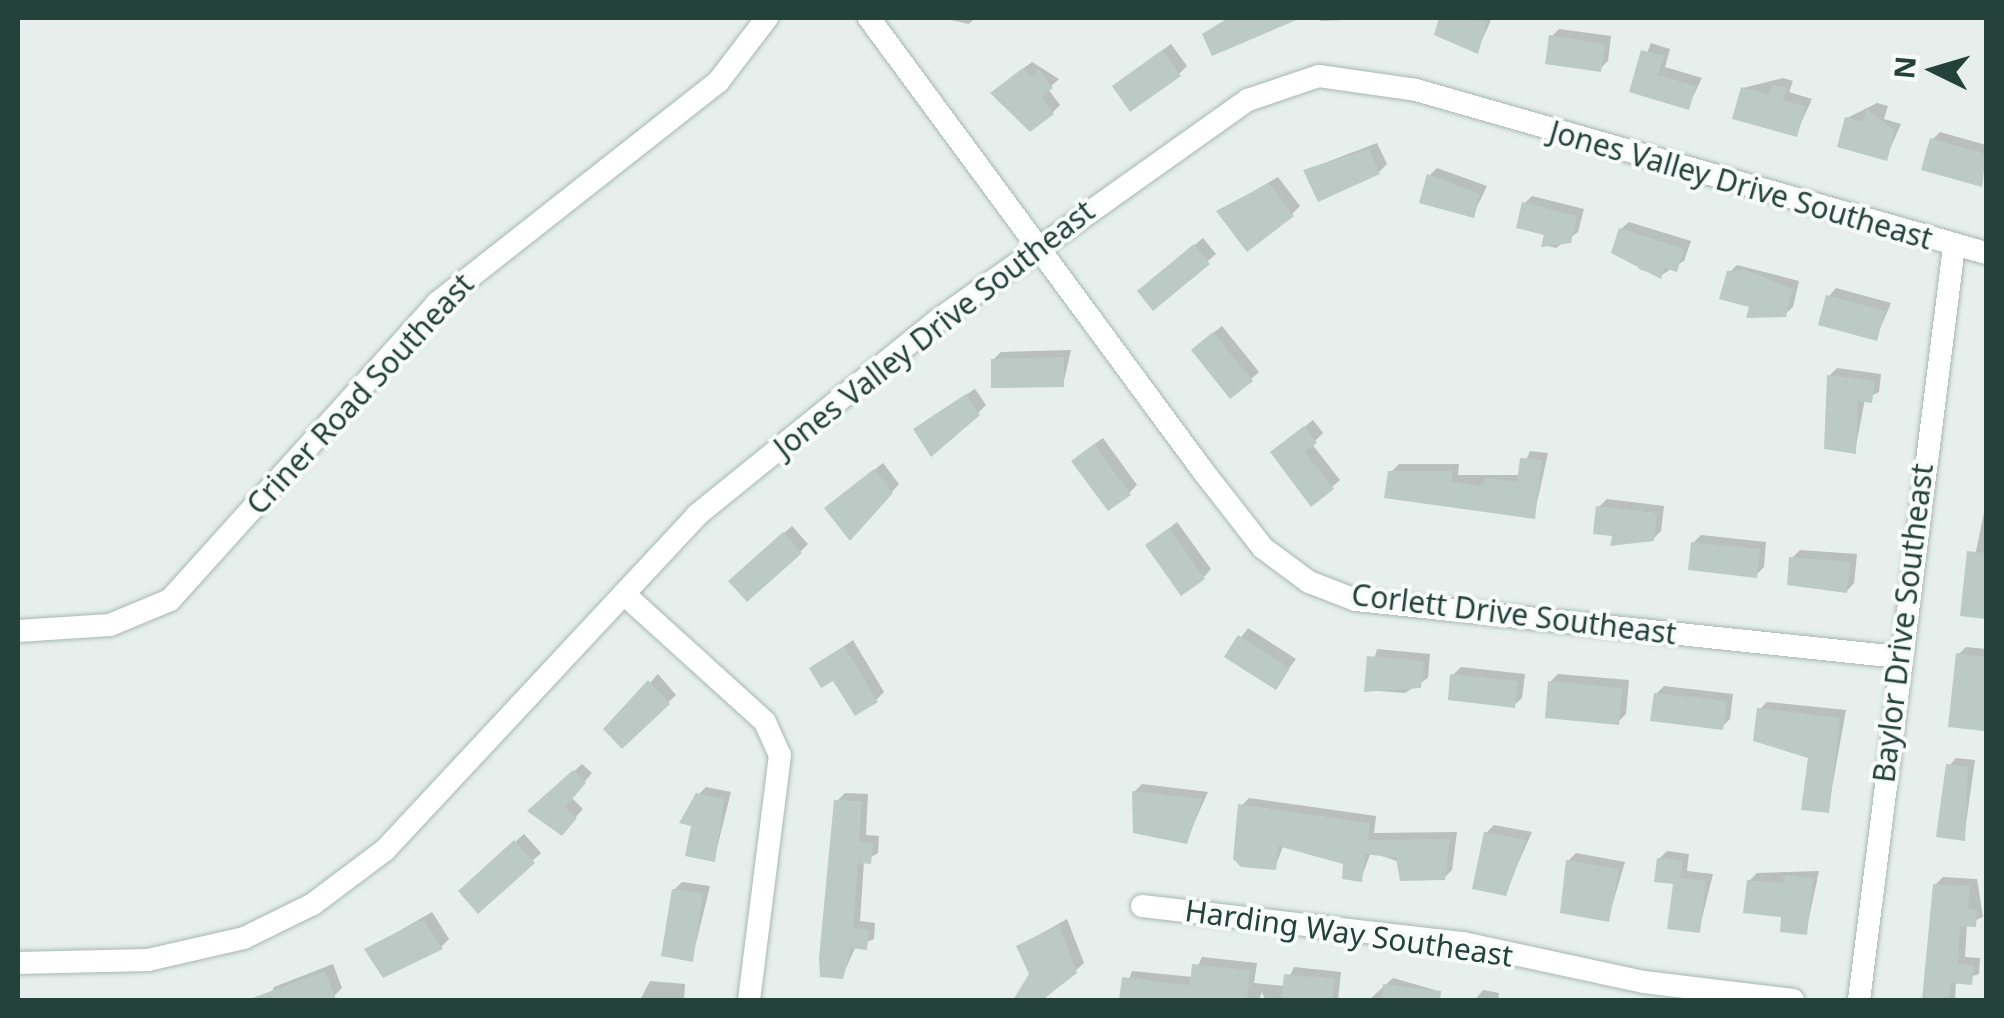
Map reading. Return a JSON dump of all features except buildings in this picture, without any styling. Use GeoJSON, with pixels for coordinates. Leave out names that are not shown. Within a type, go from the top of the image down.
{"type":"FeatureCollection","features":[{"type":"Feature","properties":{"kind":"street","name":"Criner Road Southeast"},"geometry":{"type":"LineString","coordinates":[[18,631],[110,624],[170,600],[437,303],[718,82],[768,18]]}},
{"type":"Feature","properties":{"kind":"street","name":"Corlett Drive Southeast"},"geometry":{"type":"LineString","coordinates":[[870,18],[1262,548],[1308,582],[1356,600],[1898,657]]}},
{"type":"Feature","properties":{"kind":"street","name":"Jones Valley Drive Southeast"},"geometry":{"type":"LineString","coordinates":[[18,962],[148,960],[244,938],[313,904],[386,850],[697,516],[1038,246],[1248,100],[1319,76],[1416,90],[1954,247],[1986,253]]}},
{"type":"Feature","properties":{"kind":"street","name":"Baylor Drive Southeast"},"geometry":{"type":"LineString","coordinates":[[1859,1000],[1898,657],[1954,247]]}},
{"type":"Feature","properties":{"kind":"street"},"geometry":{"type":"LineString","coordinates":[[624,594],[765,722],[780,755],[749,1000]]}},
{"type":"Feature","properties":{"kind":"street","name":"Harding Way Southeast"},"geometry":{"type":"LineString","coordinates":[[1142,906],[1464,943],[1644,982],[1793,1000]]}}]}
